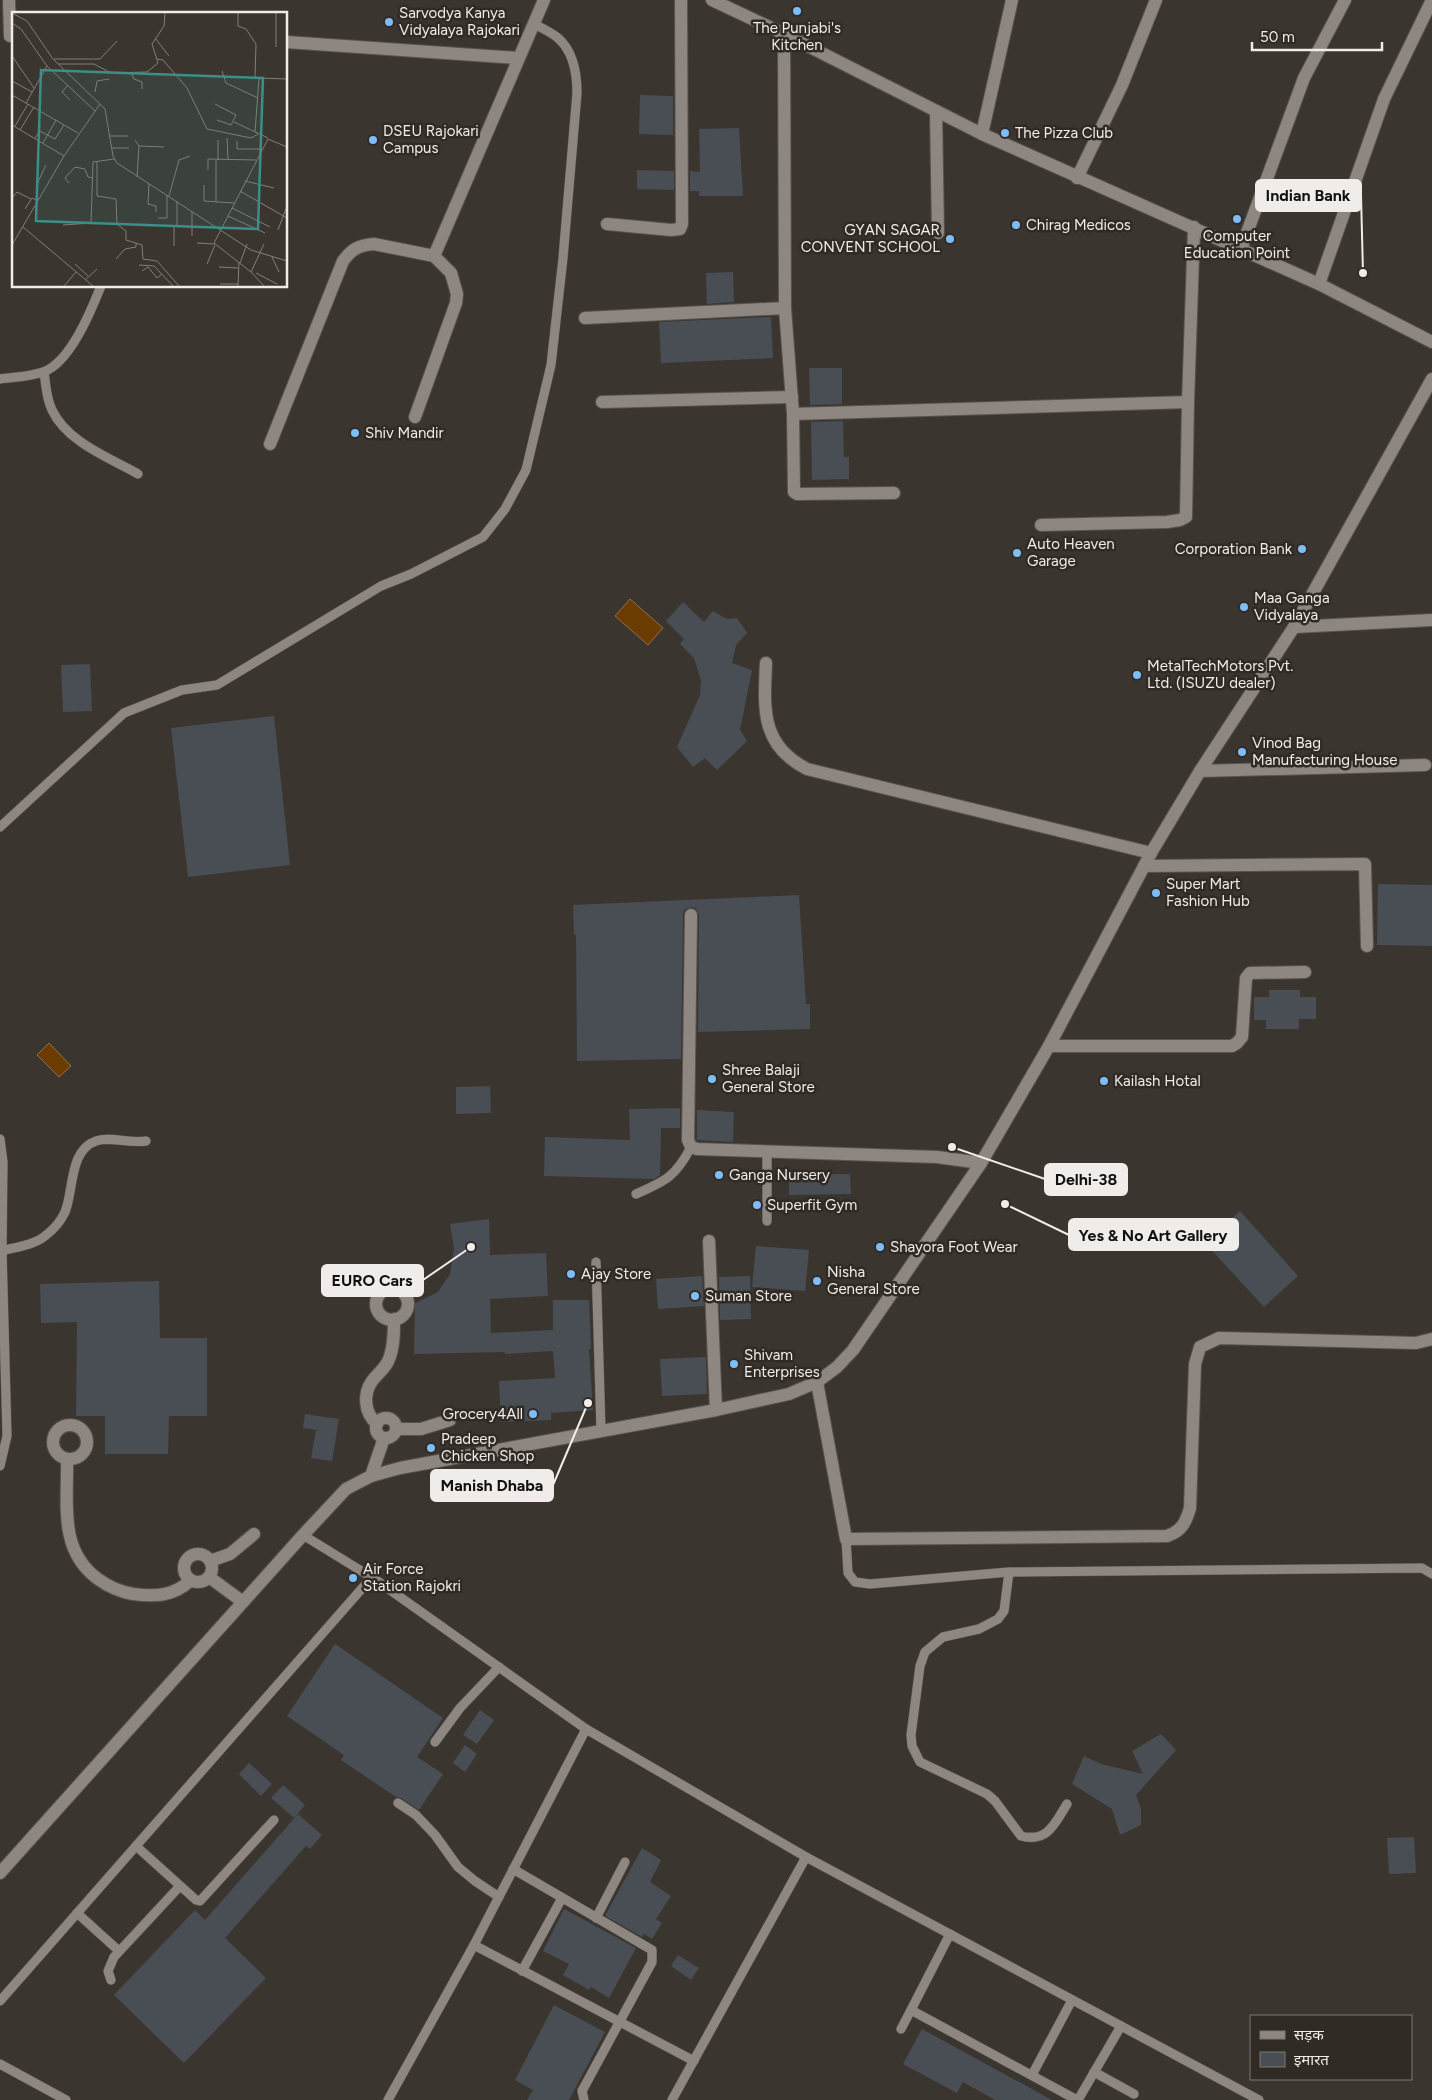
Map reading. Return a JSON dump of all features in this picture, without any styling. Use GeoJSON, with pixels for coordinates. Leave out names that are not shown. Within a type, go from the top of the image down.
{"type":"FeatureCollection","features":[{"type":"Feature","properties":{"kind":"street"},"geometry":{"type":"LineString","coordinates":[[9,0],[10,36],[12,36]]}},
{"type":"Feature","properties":{"kind":"street"},"geometry":{"type":"LineString","coordinates":[[434,256],[544,0]]}},
{"type":"Feature","properties":{"kind":"street"},"geometry":{"type":"LineString","coordinates":[[608,224],[671,230],[680,229],[682,224],[681,0]]}},
{"type":"Feature","properties":{"kind":"street"},"geometry":{"type":"LineString","coordinates":[[712,0],[784,34],[982,134],[1077,178],[1319,284],[1432,342]]}},
{"type":"Feature","properties":{"kind":"street"},"geometry":{"type":"LineString","coordinates":[[982,134],[1012,0]]}},
{"type":"Feature","properties":{"kind":"street"},"geometry":{"type":"LineString","coordinates":[[1077,178],[1122,85],[1156,0]]}},
{"type":"Feature","properties":{"kind":"street"},"geometry":{"type":"LineString","coordinates":[[1241,249],[1304,78],[1345,0]]}},
{"type":"Feature","properties":{"kind":"street"},"geometry":{"type":"LineString","coordinates":[[1319,284],[1380,108],[1432,0]]}},
{"type":"Feature","properties":{"kind":"street"},"geometry":{"type":"LineString","coordinates":[[784,34],[785,308],[793,414],[794,492],[797,494],[894,493]]}},
{"type":"Feature","properties":{"kind":"street"},"geometry":{"type":"LineString","coordinates":[[288,42],[518,58]]}},
{"type":"Feature","properties":{"kind":"street"},"geometry":{"type":"LineString","coordinates":[[936,112],[938,233]]}},
{"type":"Feature","properties":{"kind":"street"},"geometry":{"type":"LineString","coordinates":[[1041,525],[1168,522],[1186,518],[1194,228]]}},
{"type":"Feature","properties":{"kind":"street"},"geometry":{"type":"LineString","coordinates":[[270,444],[343,261],[356,248],[374,244],[434,256],[451,273],[457,294],[456,303],[414,417]]}},
{"type":"Feature","properties":{"kind":"street"},"geometry":{"type":"LineString","coordinates":[[585,318],[785,308]]}},
{"type":"Feature","properties":{"kind":"street"},"geometry":{"type":"LineString","coordinates":[[0,1873],[303,1534],[346,1489],[371,1476],[400,1468],[716,1410],[789,1394],[817,1382],[837,1367],[853,1350],[981,1164],[1048,1046],[1151,853],[1200,771],[1294,627],[1432,379]]}},
{"type":"Feature","properties":{"kind":"street"},"geometry":{"type":"LineString","coordinates":[[602,402],[792,398]]}},
{"type":"Feature","properties":{"kind":"street"},"geometry":{"type":"LineString","coordinates":[[793,414],[1188,402]]}},
{"type":"Feature","properties":{"kind":"street"},"geometry":{"type":"LineString","coordinates":[[1294,627],[1432,620]]}},
{"type":"Feature","properties":{"kind":"street"},"geometry":{"type":"LineString","coordinates":[[766,662],[764,703],[769,731],[781,748],[795,763],[801,766],[1151,853]]}},
{"type":"Feature","properties":{"kind":"street"},"geometry":{"type":"LineString","coordinates":[[1200,771],[1425,765]]}},
{"type":"Feature","properties":{"kind":"street"},"geometry":{"type":"LineString","coordinates":[[1144,866],[1365,864],[1367,946]]}},
{"type":"Feature","properties":{"kind":"street"},"geometry":{"type":"LineString","coordinates":[[691,915],[688,1140],[691,1146],[697,1149],[936,1157],[981,1164]]}},
{"type":"Feature","properties":{"kind":"street"},"geometry":{"type":"LineString","coordinates":[[1048,1046],[1232,1046],[1242,1037],[1246,978],[1250,973],[1306,972]]}},
{"type":"Feature","properties":{"kind":"street"},"geometry":{"type":"LineString","coordinates":[[709,1241],[716,1410]]}},
{"type":"Feature","properties":{"kind":"street"},"geometry":{"type":"LineString","coordinates":[[384,1438],[378,1434],[377,1424],[369,1416],[366,1400],[372,1382],[385,1367],[389,1359],[392,1348],[394,1320]]}},
{"type":"Feature","properties":{"kind":"street"},"geometry":{"type":"LineString","coordinates":[[817,1382],[846,1539],[1167,1536],[1182,1528],[1190,1508],[1195,1364],[1200,1347],[1219,1338],[1416,1343],[1432,1339]]}},
{"type":"Feature","properties":{"kind":"street"},"geometry":{"type":"LineString","coordinates":[[377,1424],[381,1419],[388,1418],[395,1423],[396,1430],[393,1435],[384,1438]]}},
{"type":"Feature","properties":{"kind":"street"},"geometry":{"type":"LineString","coordinates":[[396,1430],[421,1429],[450,1420]]}},
{"type":"Feature","properties":{"kind":"street"},"geometry":{"type":"LineString","coordinates":[[371,1476],[384,1438]]}},
{"type":"Feature","properties":{"kind":"street"},"geometry":{"type":"LineString","coordinates":[[67,1459],[67,1521],[70,1539],[75,1555],[87,1571],[106,1585],[126,1593],[145,1596],[170,1594],[182,1588],[190,1581]]}},
{"type":"Feature","properties":{"kind":"street"},"geometry":{"type":"LineString","coordinates":[[210,1561],[230,1554],[254,1534]]}},
{"type":"Feature","properties":{"kind":"street"},"geometry":{"type":"LineString","coordinates":[[194,1554],[203,1555],[210,1561],[212,1570],[209,1577],[200,1582],[190,1581],[183,1569],[186,1560],[194,1554]]}},
{"type":"Feature","properties":{"kind":"street"},"geometry":{"type":"LineString","coordinates":[[209,1577],[243,1602]]}},
{"type":"Feature","properties":{"kind":"lane"},"geometry":{"type":"LineString","coordinates":[[0,827],[124,713],[182,690],[217,684],[381,586],[411,574],[483,537],[505,509],[526,470],[551,365],[563,258],[577,93],[577,74],[569,54],[558,39],[534,24]]}},
{"type":"Feature","properties":{"kind":"lane"},"geometry":{"type":"LineString","coordinates":[[0,379],[44,372],[51,368],[67,351],[86,323],[100,288]]}},
{"type":"Feature","properties":{"kind":"lane"},"geometry":{"type":"LineString","coordinates":[[44,372],[47,396],[52,411],[62,425],[75,439],[138,474]]}},
{"type":"Feature","properties":{"kind":"lane"},"geometry":{"type":"LineString","coordinates":[[0,1139],[3,1162],[2,1251],[7,1436],[0,1466]]}},
{"type":"Feature","properties":{"kind":"lane"},"geometry":{"type":"LineString","coordinates":[[2,1251],[43,1238],[58,1223],[65,1212],[79,1155],[86,1147],[97,1141],[146,1141]]}},
{"type":"Feature","properties":{"kind":"lane"},"geometry":{"type":"LineString","coordinates":[[636,1194],[668,1178],[681,1167],[691,1146]]}},
{"type":"Feature","properties":{"kind":"lane"},"geometry":{"type":"LineString","coordinates":[[767,1151],[767,1222]]}},
{"type":"Feature","properties":{"kind":"lane"},"geometry":{"type":"LineString","coordinates":[[596,1262],[601,1431]]}},
{"type":"Feature","properties":{"kind":"lane"},"geometry":{"type":"LineString","coordinates":[[303,1534],[372,1577],[586,1729],[806,1857],[1259,2100]]}},
{"type":"Feature","properties":{"kind":"lane"},"geometry":{"type":"LineString","coordinates":[[846,1539],[848,1573],[855,1582],[870,1584],[1009,1572],[1422,1568],[1432,1574]]}},
{"type":"Feature","properties":{"kind":"lane"},"geometry":{"type":"LineString","coordinates":[[1009,1572],[1004,1611],[998,1619],[979,1629],[944,1637],[925,1652],[920,1666],[911,1735],[912,1746],[915,1756],[927,1767],[987,1794],[995,1800],[1021,1836],[1038,1838],[1050,1830],[1067,1804]]}},
{"type":"Feature","properties":{"kind":"lane"},"geometry":{"type":"LineString","coordinates":[[0,2001],[372,1577]]}},
{"type":"Feature","properties":{"kind":"lane"},"geometry":{"type":"LineString","coordinates":[[435,1742],[460,1708],[499,1667]]}},
{"type":"Feature","properties":{"kind":"lane"},"geometry":{"type":"LineString","coordinates":[[388,2100],[474,1945],[586,1729]]}},
{"type":"Feature","properties":{"kind":"lane"},"geometry":{"type":"LineString","coordinates":[[398,1803],[416,1815],[435,1835],[464,1872],[499,1896]]}},
{"type":"Feature","properties":{"kind":"lane"},"geometry":{"type":"LineString","coordinates":[[136,1846],[196,1900],[204,1899],[274,1820]]}},
{"type":"Feature","properties":{"kind":"lane"},"geometry":{"type":"LineString","coordinates":[[672,2100],[806,1857]]}},
{"type":"Feature","properties":{"kind":"lane"},"geometry":{"type":"LineString","coordinates":[[596,1918],[625,1862]]}},
{"type":"Feature","properties":{"kind":"lane"},"geometry":{"type":"LineString","coordinates":[[513,1870],[652,1950],[652,1962],[582,2091],[584,2100]]}},
{"type":"Feature","properties":{"kind":"lane"},"geometry":{"type":"LineString","coordinates":[[111,1980],[108,1971],[109,1964],[180,1886]]}},
{"type":"Feature","properties":{"kind":"lane"},"geometry":{"type":"LineString","coordinates":[[522,1970],[562,1898]]}},
{"type":"Feature","properties":{"kind":"lane"},"geometry":{"type":"LineString","coordinates":[[77,1913],[119,1951]]}},
{"type":"Feature","properties":{"kind":"lane"},"geometry":{"type":"LineString","coordinates":[[901,2029],[950,1934]]}},
{"type":"Feature","properties":{"kind":"lane"},"geometry":{"type":"LineString","coordinates":[[474,1945],[694,2061]]}},
{"type":"Feature","properties":{"kind":"lane"},"geometry":{"type":"LineString","coordinates":[[1032,2075],[1072,2000]]}},
{"type":"Feature","properties":{"kind":"lane"},"geometry":{"type":"LineString","coordinates":[[911,2010],[1078,2100],[1121,2026]]}},
{"type":"Feature","properties":{"kind":"lane"},"geometry":{"type":"LineString","coordinates":[[0,2064],[66,2100]]}},
{"type":"Feature","properties":{"kind":"lane"},"geometry":{"type":"LineString","coordinates":[[1094,2072],[1134,2094]]}},
{"type":"Feature","properties":{"kind":"lane"},"geometry":{"type":"LineString","coordinates":[[1236,2100],[1241,2090]]}},
{"type":"Feature","properties":{"kind":"shaded area"},"geometry":{"type":"Polygon","coordinates":[[[630,599],[663,628],[648,645],[615,616],[630,599]]]}},
{"type":"Feature","properties":{"kind":"shaded area"},"geometry":{"type":"Polygon","coordinates":[[[49,1043],[71,1066],[59,1077],[37,1055],[49,1043]]]}},
{"type":"Feature","properties":{"kind":"building"},"geometry":{"type":"Polygon","coordinates":[[[640,95],[673,96],[673,135],[639,134],[640,95]]]}},
{"type":"Feature","properties":{"kind":"building"},"geometry":{"type":"Polygon","coordinates":[[[739,128],[743,196],[699,196],[699,191],[690,191],[690,171],[700,172],[699,129],[739,128]]]}},
{"type":"Feature","properties":{"kind":"building"},"geometry":{"type":"Polygon","coordinates":[[[637,170],[674,171],[674,190],[637,189],[637,170]]]}},
{"type":"Feature","properties":{"kind":"building"},"geometry":{"type":"Polygon","coordinates":[[[733,272],[734,302],[707,304],[706,273],[733,272]]]}},
{"type":"Feature","properties":{"kind":"building"},"geometry":{"type":"Polygon","coordinates":[[[771,317],[773,358],[661,363],[659,322],[771,317]]]}},
{"type":"Feature","properties":{"kind":"building"},"geometry":{"type":"Polygon","coordinates":[[[809,368],[842,368],[842,404],[810,405],[809,368]]]}},
{"type":"Feature","properties":{"kind":"building"},"geometry":{"type":"Polygon","coordinates":[[[843,421],[844,457],[849,457],[849,479],[812,480],[811,422],[843,421]]]}},
{"type":"Feature","properties":{"kind":"building"},"geometry":{"type":"Polygon","coordinates":[[[683,602],[704,622],[713,611],[727,619],[737,618],[747,633],[736,645],[732,663],[752,670],[740,730],[747,741],[717,770],[705,758],[693,767],[677,747],[700,695],[701,681],[694,658],[680,644],[684,639],[666,621],[683,602]]]}},
{"type":"Feature","properties":{"kind":"building"},"geometry":{"type":"Polygon","coordinates":[[[90,664],[92,711],[63,712],[61,665],[90,664]]]}},
{"type":"Feature","properties":{"kind":"building"},"geometry":{"type":"Polygon","coordinates":[[[274,716],[290,865],[188,877],[171,728],[274,716]]]}},
{"type":"Feature","properties":{"kind":"building"},"geometry":{"type":"Polygon","coordinates":[[[1378,884],[1432,885],[1432,946],[1377,945],[1378,884]]]}},
{"type":"Feature","properties":{"kind":"building"},"geometry":{"type":"Polygon","coordinates":[[[799,895],[806,1004],[810,1004],[810,1029],[698,1032],[699,915],[696,908],[691,907],[684,910],[683,915],[681,1059],[577,1061],[576,935],[574,935],[573,905],[799,895]]]}},
{"type":"Feature","properties":{"kind":"building"},"geometry":{"type":"Polygon","coordinates":[[[1269,990],[1300,990],[1300,997],[1316,997],[1316,1019],[1299,1019],[1299,1029],[1266,1029],[1266,1020],[1254,1020],[1254,997],[1269,997],[1269,990]]]}},
{"type":"Feature","properties":{"kind":"building"},"geometry":{"type":"Polygon","coordinates":[[[490,1086],[491,1113],[456,1114],[456,1087],[490,1086]]]}},
{"type":"Feature","properties":{"kind":"building"},"geometry":{"type":"Polygon","coordinates":[[[680,1108],[680,1128],[661,1128],[660,1175],[654,1179],[544,1176],[545,1137],[630,1140],[629,1109],[680,1108]]]}},
{"type":"Feature","properties":{"kind":"building"},"geometry":{"type":"Polygon","coordinates":[[[697,1110],[734,1112],[733,1142],[697,1140],[697,1110]]]}},
{"type":"Feature","properties":{"kind":"building"},"geometry":{"type":"Polygon","coordinates":[[[850,1174],[851,1194],[789,1195],[789,1175],[850,1174]]]}},
{"type":"Feature","properties":{"kind":"building"},"geometry":{"type":"Polygon","coordinates":[[[1240,1211],[1298,1276],[1264,1307],[1205,1243],[1240,1211]]]}},
{"type":"Feature","properties":{"kind":"building"},"geometry":{"type":"Polygon","coordinates":[[[489,1219],[490,1255],[546,1253],[548,1296],[490,1299],[491,1333],[553,1330],[553,1300],[589,1300],[591,1349],[589,1349],[593,1410],[551,1413],[551,1420],[501,1422],[499,1381],[555,1378],[553,1351],[505,1354],[505,1352],[414,1354],[415,1303],[438,1292],[450,1274],[454,1249],[450,1224],[489,1219]]]}},
{"type":"Feature","properties":{"kind":"building"},"geometry":{"type":"Polygon","coordinates":[[[756,1246],[809,1250],[805,1291],[752,1287],[756,1246]]]}},
{"type":"Feature","properties":{"kind":"building"},"geometry":{"type":"Polygon","coordinates":[[[702,1276],[704,1306],[658,1309],[656,1279],[702,1276]]]}},
{"type":"Feature","properties":{"kind":"building"},"geometry":{"type":"Polygon","coordinates":[[[750,1276],[751,1319],[720,1320],[719,1277],[750,1276]]]}},
{"type":"Feature","properties":{"kind":"building"},"geometry":{"type":"Polygon","coordinates":[[[159,1281],[160,1338],[207,1338],[207,1416],[169,1416],[168,1454],[105,1454],[105,1416],[76,1416],[77,1322],[41,1323],[40,1284],[159,1281]]]}},
{"type":"Feature","properties":{"kind":"building"},"geometry":{"type":"Polygon","coordinates":[[[706,1357],[707,1394],[662,1396],[660,1359],[706,1357]]]}},
{"type":"Feature","properties":{"kind":"building"},"geometry":{"type":"Polygon","coordinates":[[[305,1414],[339,1419],[332,1461],[311,1458],[316,1430],[303,1428],[305,1414]]]}},
{"type":"Feature","properties":{"kind":"building"},"geometry":{"type":"Polygon","coordinates":[[[335,1644],[443,1718],[417,1757],[443,1774],[419,1810],[341,1760],[344,1755],[287,1716],[335,1644]]]}},
{"type":"Feature","properties":{"kind":"building"},"geometry":{"type":"Polygon","coordinates":[[[480,1710],[494,1720],[477,1744],[463,1735],[480,1710]]]}},
{"type":"Feature","properties":{"kind":"building"},"geometry":{"type":"Polygon","coordinates":[[[1161,1734],[1176,1750],[1136,1795],[1141,1809],[1141,1825],[1120,1835],[1112,1809],[1072,1784],[1084,1756],[1101,1764],[1143,1774],[1132,1751],[1161,1734]]]}},
{"type":"Feature","properties":{"kind":"building"},"geometry":{"type":"Polygon","coordinates":[[[465,1745],[477,1754],[465,1772],[453,1763],[465,1745]]]}},
{"type":"Feature","properties":{"kind":"building"},"geometry":{"type":"Polygon","coordinates":[[[249,1763],[272,1784],[261,1796],[239,1774],[249,1763]]]}},
{"type":"Feature","properties":{"kind":"building"},"geometry":{"type":"Polygon","coordinates":[[[283,1785],[305,1805],[294,1818],[271,1798],[283,1785]]]}},
{"type":"Feature","properties":{"kind":"building"},"geometry":{"type":"Polygon","coordinates":[[[298,1814],[322,1835],[310,1849],[306,1846],[225,1938],[266,1978],[184,2063],[114,1995],[195,1910],[205,1920],[298,1814]]]}},
{"type":"Feature","properties":{"kind":"building"},"geometry":{"type":"Polygon","coordinates":[[[1414,1837],[1416,1873],[1389,1874],[1387,1838],[1414,1837]]]}},
{"type":"Feature","properties":{"kind":"building"},"geometry":{"type":"Polygon","coordinates":[[[642,1848],[661,1860],[650,1882],[671,1896],[656,1919],[662,1923],[652,1939],[644,1934],[642,1937],[605,1916],[642,1848]]]}},
{"type":"Feature","properties":{"kind":"building"},"geometry":{"type":"Polygon","coordinates":[[[564,1909],[636,1948],[609,1998],[591,1987],[589,1990],[563,1975],[569,1964],[543,1951],[564,1909]]]}},
{"type":"Feature","properties":{"kind":"building"},"geometry":{"type":"Polygon","coordinates":[[[678,1955],[699,1968],[691,1980],[671,1966],[678,1955]]]}},
{"type":"Feature","properties":{"kind":"building"},"geometry":{"type":"Polygon","coordinates":[[[554,2005],[605,2032],[569,2100],[527,2100],[533,2090],[515,2080],[554,2005]]]}},
{"type":"Feature","properties":{"kind":"building"},"geometry":{"type":"Polygon","coordinates":[[[922,2029],[1052,2100],[995,2100],[963,2082],[957,2093],[903,2064],[922,2029]]]}},
{"type":"Feature","properties":{"kind":"place","name":"The Punjabi's Kitchen"},"geometry":{"type":"Point","coordinates":[797,11]}},
{"type":"Feature","properties":{"kind":"place","name":"Sarvodya Kanya Vidyalaya Rajokari"},"geometry":{"type":"Point","coordinates":[389,22]}},
{"type":"Feature","properties":{"kind":"place","name":"The Pizza Club"},"geometry":{"type":"Point","coordinates":[1005,133]}},
{"type":"Feature","properties":{"kind":"place","name":"DSEU Rajokari Campus"},"geometry":{"type":"Point","coordinates":[373,140]}},
{"type":"Feature","properties":{"kind":"place","name":"Computer Education Point"},"geometry":{"type":"Point","coordinates":[1237,219]}},
{"type":"Feature","properties":{"kind":"place","name":"Chirag Medicos"},"geometry":{"type":"Point","coordinates":[1016,225]}},
{"type":"Feature","properties":{"kind":"place","name":"GYAN SAGAR CONVENT SCHOOL"},"geometry":{"type":"Point","coordinates":[950,239]}},
{"type":"Feature","properties":{"kind":"place","name":"Indian Bank"},"geometry":{"type":"Point","coordinates":[1363,273]}},
{"type":"Feature","properties":{"kind":"place","name":"Shiv Mandir"},"geometry":{"type":"Point","coordinates":[355,433]}},
{"type":"Feature","properties":{"kind":"place","name":"Corporation Bank"},"geometry":{"type":"Point","coordinates":[1302,549]}},
{"type":"Feature","properties":{"kind":"place","name":"Auto Heaven Garage"},"geometry":{"type":"Point","coordinates":[1017,553]}},
{"type":"Feature","properties":{"kind":"place","name":"Maa Ganga Vidyalaya"},"geometry":{"type":"Point","coordinates":[1244,607]}},
{"type":"Feature","properties":{"kind":"place","name":"MetalTechMotors Pvt. Ltd. (ISUZU dealer)"},"geometry":{"type":"Point","coordinates":[1137,675]}},
{"type":"Feature","properties":{"kind":"place","name":"Vinod Bag Manufacturing House"},"geometry":{"type":"Point","coordinates":[1242,752]}},
{"type":"Feature","properties":{"kind":"place","name":"Super Mart Fashion Hub"},"geometry":{"type":"Point","coordinates":[1156,893]}},
{"type":"Feature","properties":{"kind":"place","name":"Shree Balaji General Store"},"geometry":{"type":"Point","coordinates":[712,1079]}},
{"type":"Feature","properties":{"kind":"place","name":"Kailash Hotal"},"geometry":{"type":"Point","coordinates":[1104,1081]}},
{"type":"Feature","properties":{"kind":"place","name":"Delhi-38"},"geometry":{"type":"Point","coordinates":[952,1147]}},
{"type":"Feature","properties":{"kind":"place","name":"Ganga Nursery"},"geometry":{"type":"Point","coordinates":[719,1175]}},
{"type":"Feature","properties":{"kind":"place","name":"Yes & No Art Gallery"},"geometry":{"type":"Point","coordinates":[1005,1204]}},
{"type":"Feature","properties":{"kind":"place","name":"Superfit Gym"},"geometry":{"type":"Point","coordinates":[757,1205]}},
{"type":"Feature","properties":{"kind":"place","name":"EURO Cars"},"geometry":{"type":"Point","coordinates":[471,1247]}},
{"type":"Feature","properties":{"kind":"place","name":"Shayora Foot Wear"},"geometry":{"type":"Point","coordinates":[880,1247]}},
{"type":"Feature","properties":{"kind":"place","name":"Ajay Store"},"geometry":{"type":"Point","coordinates":[571,1274]}},
{"type":"Feature","properties":{"kind":"place","name":"Nisha General Store"},"geometry":{"type":"Point","coordinates":[817,1281]}},
{"type":"Feature","properties":{"kind":"place","name":"Suman Store"},"geometry":{"type":"Point","coordinates":[695,1296]}},
{"type":"Feature","properties":{"kind":"place","name":"Shivam Enterprises"},"geometry":{"type":"Point","coordinates":[734,1364]}},
{"type":"Feature","properties":{"kind":"place","name":"Manish Dhaba"},"geometry":{"type":"Point","coordinates":[588,1403]}},
{"type":"Feature","properties":{"kind":"place","name":"Grocery4All"},"geometry":{"type":"Point","coordinates":[533,1414]}},
{"type":"Feature","properties":{"kind":"place","name":"Pradeep Chicken Shop"},"geometry":{"type":"Point","coordinates":[431,1448]}},
{"type":"Feature","properties":{"kind":"place","name":"Air Force Station Rajokri"},"geometry":{"type":"Point","coordinates":[353,1578]}}]}
